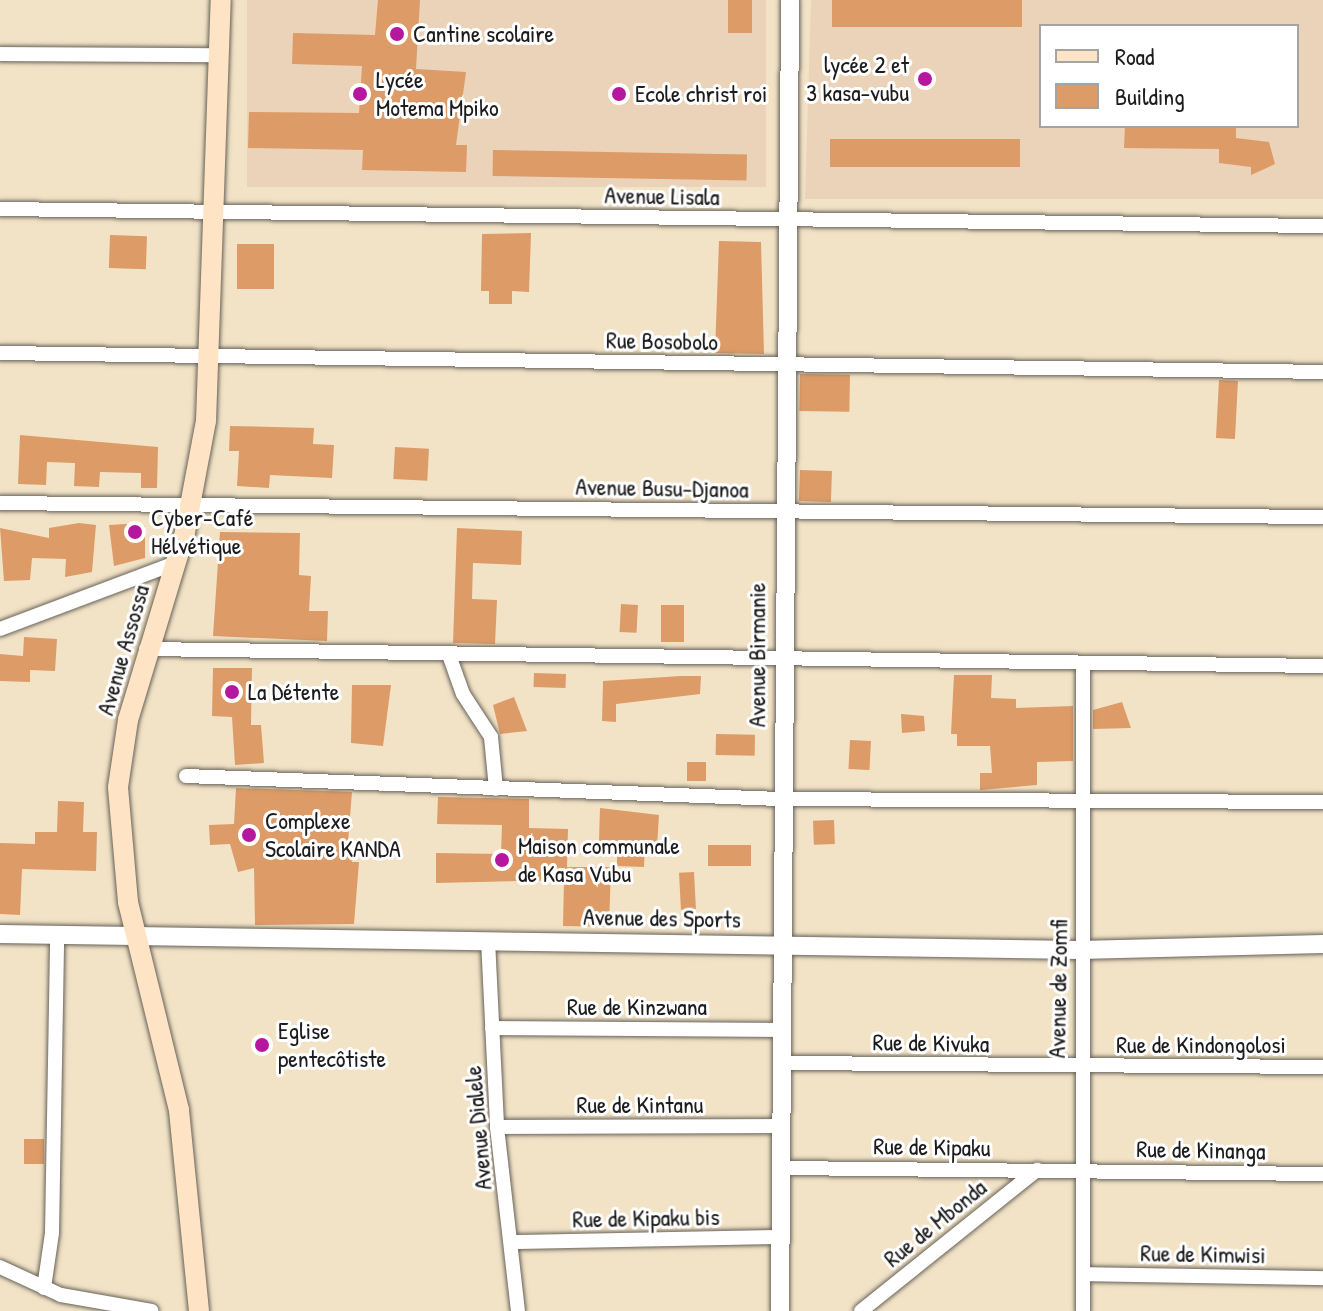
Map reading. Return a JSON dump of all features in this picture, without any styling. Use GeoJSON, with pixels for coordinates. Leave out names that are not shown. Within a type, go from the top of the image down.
{"type":"FeatureCollection","features":[{"type":"Feature","properties":{"kind":"main road","name":"Avenue Assossa"},"geometry":{"type":"LineString","coordinates":[[199,1311],[179,1110],[137,934],[118,787],[146,649],[176,563],[191,504],[212,354],[216,55],[221,0]]}},
{"type":"Feature","properties":{"kind":"street","name":"Avenue Birmanie"},"geometry":{"type":"LineString","coordinates":[[780,1311],[783,1168],[780,945],[782,512],[790,0]]}},
{"type":"Feature","properties":{"kind":"street"},"geometry":{"type":"LineString","coordinates":[[0,54],[216,55]]}},
{"type":"Feature","properties":{"kind":"street","name":"Avenue Lisala"},"geometry":{"type":"LineString","coordinates":[[0,209],[1323,226]]}},
{"type":"Feature","properties":{"kind":"street","name":"Rue Bosobolo"},"geometry":{"type":"LineString","coordinates":[[0,353],[1323,372]]}},
{"type":"Feature","properties":{"kind":"street","name":"Avenue Busu-Djanoa"},"geometry":{"type":"LineString","coordinates":[[0,503],[1323,517]]}},
{"type":"Feature","properties":{"kind":"street"},"geometry":{"type":"LineString","coordinates":[[0,629],[176,563]]}},
{"type":"Feature","properties":{"kind":"street"},"geometry":{"type":"LineString","coordinates":[[146,649],[1083,668],[1323,666]]}},
{"type":"Feature","properties":{"kind":"street"},"geometry":{"type":"LineString","coordinates":[[449,655],[463,694],[491,737],[496,789]]}},
{"type":"Feature","properties":{"kind":"street","name":"Avenue de Zomfi"},"geometry":{"type":"LineString","coordinates":[[1083,668],[1084,805],[1079,950],[1079,1170],[1083,1311]]}},
{"type":"Feature","properties":{"kind":"street"},"geometry":{"type":"LineString","coordinates":[[186,776],[780,799],[1084,805],[1323,802]]}},
{"type":"Feature","properties":{"kind":"street","name":"Avenue des Sports"},"geometry":{"type":"LineString","coordinates":[[0,934],[1079,950],[1323,944]]}},
{"type":"Feature","properties":{"kind":"street"},"geometry":{"type":"LineString","coordinates":[[44,1288],[52,1233],[57,934]]}},
{"type":"Feature","properties":{"kind":"street","name":"Avenue Dialele"},"geometry":{"type":"LineString","coordinates":[[488,940],[497,1127],[518,1311]]}},
{"type":"Feature","properties":{"kind":"street","name":"Rue de Kinzwana"},"geometry":{"type":"LineString","coordinates":[[492,1028],[782,1030]]}},
{"type":"Feature","properties":{"kind":"street","name":"Rue de Kivuka"},"geometry":{"type":"LineString","coordinates":[[782,1063],[1079,1066]]}},
{"type":"Feature","properties":{"kind":"street","name":"Rue de Kindongolosi"},"geometry":{"type":"LineString","coordinates":[[1079,1066],[1323,1067]]}},
{"type":"Feature","properties":{"kind":"street","name":"Rue de Kintanu"},"geometry":{"type":"LineString","coordinates":[[497,1127],[783,1126]]}},
{"type":"Feature","properties":{"kind":"street","name":"Rue de Kipaku"},"geometry":{"type":"LineString","coordinates":[[783,1168],[1079,1170]]}},
{"type":"Feature","properties":{"kind":"street","name":"Rue de Mbonda"},"geometry":{"type":"LineString","coordinates":[[861,1311],[1037,1170]]}},
{"type":"Feature","properties":{"kind":"street","name":"Rue de Kinanga"},"geometry":{"type":"LineString","coordinates":[[1079,1170],[1323,1174]]}},
{"type":"Feature","properties":{"kind":"street","name":"Rue de Kipaku bis"},"geometry":{"type":"LineString","coordinates":[[512,1242],[781,1237]]}},
{"type":"Feature","properties":{"kind":"street"},"geometry":{"type":"LineString","coordinates":[[0,1267],[44,1288],[152,1311]]}},
{"type":"Feature","properties":{"kind":"street","name":"Rue de Kimwisi"},"geometry":{"type":"LineString","coordinates":[[1083,1274],[1323,1278]]}},
{"type":"Feature","properties":{"kind":"shaded area"},"geometry":{"type":"Polygon","coordinates":[[[247,0],[766,0],[766,187],[247,187],[247,0]]]}},
{"type":"Feature","properties":{"kind":"shaded area"},"geometry":{"type":"Polygon","coordinates":[[[811,0],[1323,0],[1323,199],[805,199],[811,0]]]}},
{"type":"Feature","properties":{"kind":"building"},"geometry":{"type":"Polygon","coordinates":[[[378,0],[420,0],[416,69],[466,72],[456,145],[467,145],[466,172],[362,170],[363,150],[248,148],[249,112],[359,113],[362,66],[292,64],[293,33],[375,35],[378,0]]]}},
{"type":"Feature","properties":{"kind":"building"},"geometry":{"type":"Polygon","coordinates":[[[728,0],[752,0],[752,33],[728,33],[728,0]]]}},
{"type":"Feature","properties":{"kind":"building"},"geometry":{"type":"Polygon","coordinates":[[[832,0],[1022,0],[1022,27],[832,27],[832,0]]]}},
{"type":"Feature","properties":{"kind":"building"},"geometry":{"type":"Polygon","coordinates":[[[1125,128],[1236,128],[1236,138],[1269,142],[1275,164],[1251,175],[1251,167],[1219,163],[1219,149],[1124,148],[1125,128]]]}},
{"type":"Feature","properties":{"kind":"building"},"geometry":{"type":"Polygon","coordinates":[[[830,139],[1020,139],[1020,167],[830,167],[830,139]]]}},
{"type":"Feature","properties":{"kind":"building"},"geometry":{"type":"Polygon","coordinates":[[[493,150],[747,154],[747,180],[493,176],[493,150]]]}},
{"type":"Feature","properties":{"kind":"building"},"geometry":{"type":"Polygon","coordinates":[[[531,233],[529,292],[512,291],[512,304],[489,304],[489,291],[481,291],[482,234],[531,233]]]}},
{"type":"Feature","properties":{"kind":"building"},"geometry":{"type":"Polygon","coordinates":[[[110,235],[147,236],[146,269],[109,268],[110,235]]]}},
{"type":"Feature","properties":{"kind":"building"},"geometry":{"type":"Polygon","coordinates":[[[719,241],[761,242],[764,354],[715,353],[719,241]]]}},
{"type":"Feature","properties":{"kind":"building"},"geometry":{"type":"Polygon","coordinates":[[[237,244],[274,244],[274,289],[237,289],[237,244]]]}},
{"type":"Feature","properties":{"kind":"building"},"geometry":{"type":"Polygon","coordinates":[[[800,374],[850,375],[849,412],[799,411],[800,374]]]}},
{"type":"Feature","properties":{"kind":"building"},"geometry":{"type":"Polygon","coordinates":[[[1219,380],[1238,381],[1235,439],[1216,438],[1219,380]]]}},
{"type":"Feature","properties":{"kind":"building"},"geometry":{"type":"Polygon","coordinates":[[[230,426],[314,428],[313,444],[334,445],[332,478],[270,475],[269,488],[237,486],[239,451],[229,451],[230,426]]]}},
{"type":"Feature","properties":{"kind":"building"},"geometry":{"type":"Polygon","coordinates":[[[20,435],[158,447],[157,488],[141,488],[141,473],[100,472],[99,487],[74,486],[75,463],[47,462],[46,485],[18,484],[20,435]]]}},
{"type":"Feature","properties":{"kind":"building"},"geometry":{"type":"Polygon","coordinates":[[[395,447],[429,449],[427,481],[393,479],[395,447]]]}},
{"type":"Feature","properties":{"kind":"building"},"geometry":{"type":"Polygon","coordinates":[[[800,470],[832,471],[831,502],[799,501],[800,470]]]}},
{"type":"Feature","properties":{"kind":"building"},"geometry":{"type":"Polygon","coordinates":[[[79,523],[96,525],[92,572],[65,577],[66,559],[32,558],[30,580],[4,581],[0,528],[49,538],[49,528],[79,523]]]}},
{"type":"Feature","properties":{"kind":"building"},"geometry":{"type":"Polygon","coordinates":[[[109,525],[145,526],[145,558],[114,566],[109,525]]]}},
{"type":"Feature","properties":{"kind":"building"},"geometry":{"type":"Polygon","coordinates":[[[457,528],[522,531],[521,565],[473,563],[472,599],[497,600],[495,644],[453,643],[457,528]]]}},
{"type":"Feature","properties":{"kind":"building"},"geometry":{"type":"Polygon","coordinates":[[[220,532],[300,533],[299,575],[311,576],[309,611],[328,611],[327,641],[213,636],[220,532]]]}},
{"type":"Feature","properties":{"kind":"building"},"geometry":{"type":"Polygon","coordinates":[[[621,604],[638,605],[637,633],[620,632],[621,604]]]}},
{"type":"Feature","properties":{"kind":"building"},"geometry":{"type":"Polygon","coordinates":[[[661,605],[684,605],[684,642],[661,642],[661,605]]]}},
{"type":"Feature","properties":{"kind":"building"},"geometry":{"type":"Polygon","coordinates":[[[24,637],[57,639],[55,671],[30,670],[30,682],[0,681],[0,654],[23,656],[24,637]]]}},
{"type":"Feature","properties":{"kind":"building"},"geometry":{"type":"Polygon","coordinates":[[[213,668],[252,668],[251,725],[261,725],[264,763],[235,765],[232,717],[212,716],[213,668]]]}},
{"type":"Feature","properties":{"kind":"building"},"geometry":{"type":"Polygon","coordinates":[[[534,673],[566,674],[565,688],[534,687],[534,673]]]}},
{"type":"Feature","properties":{"kind":"building"},"geometry":{"type":"Polygon","coordinates":[[[954,675],[992,675],[991,698],[1016,699],[1016,708],[1073,706],[1073,761],[1037,762],[1037,785],[980,790],[980,773],[992,773],[990,746],[957,746],[957,734],[951,734],[954,675]]]}},
{"type":"Feature","properties":{"kind":"building"},"geometry":{"type":"Polygon","coordinates":[[[701,676],[700,694],[616,704],[616,722],[602,721],[603,681],[701,676]]]}},
{"type":"Feature","properties":{"kind":"building"},"geometry":{"type":"Polygon","coordinates":[[[352,685],[391,685],[383,746],[351,743],[352,685]]]}},
{"type":"Feature","properties":{"kind":"building"},"geometry":{"type":"Polygon","coordinates":[[[514,697],[527,731],[500,734],[493,705],[514,697]]]}},
{"type":"Feature","properties":{"kind":"building"},"geometry":{"type":"Polygon","coordinates":[[[1122,702],[1131,728],[1093,729],[1093,710],[1122,702]]]}},
{"type":"Feature","properties":{"kind":"building"},"geometry":{"type":"Polygon","coordinates":[[[901,714],[924,716],[925,731],[902,733],[901,714]]]}},
{"type":"Feature","properties":{"kind":"building"},"geometry":{"type":"Polygon","coordinates":[[[716,734],[755,735],[755,756],[716,755],[716,734]]]}},
{"type":"Feature","properties":{"kind":"building"},"geometry":{"type":"Polygon","coordinates":[[[850,740],[871,741],[869,770],[848,769],[850,740]]]}},
{"type":"Feature","properties":{"kind":"building"},"geometry":{"type":"Polygon","coordinates":[[[687,762],[706,762],[706,781],[687,781],[687,762]]]}},
{"type":"Feature","properties":{"kind":"building"},"geometry":{"type":"Polygon","coordinates":[[[236,788],[352,792],[348,842],[352,862],[359,862],[354,924],[255,925],[254,868],[238,872],[230,844],[210,845],[209,825],[234,824],[236,788]]]}},
{"type":"Feature","properties":{"kind":"building","name":"Maison communale de Kasa Vubu"},"geometry":{"type":"Polygon","coordinates":[[[438,797],[529,799],[529,828],[568,829],[567,867],[611,867],[609,927],[563,926],[564,880],[436,883],[436,853],[501,854],[502,825],[437,824],[438,797]]]}},
{"type":"Feature","properties":{"kind":"building"},"geometry":{"type":"Polygon","coordinates":[[[58,801],[84,802],[83,832],[97,832],[96,871],[22,869],[20,915],[0,914],[0,843],[35,844],[35,832],[57,832],[58,801]]]}},
{"type":"Feature","properties":{"kind":"building"},"geometry":{"type":"Polygon","coordinates":[[[600,808],[659,815],[657,846],[645,845],[644,867],[617,866],[617,841],[599,841],[600,808]]]}},
{"type":"Feature","properties":{"kind":"building"},"geometry":{"type":"Polygon","coordinates":[[[834,820],[835,844],[814,845],[813,821],[834,820]]]}},
{"type":"Feature","properties":{"kind":"building"},"geometry":{"type":"Polygon","coordinates":[[[708,845],[751,845],[751,866],[708,866],[708,845]]]}},
{"type":"Feature","properties":{"kind":"building"},"geometry":{"type":"Polygon","coordinates":[[[694,872],[696,909],[681,910],[679,873],[694,872]]]}},
{"type":"Feature","properties":{"kind":"building"},"geometry":{"type":"Polygon","coordinates":[[[24,1139],[44,1139],[44,1164],[24,1164],[24,1139]]]}},
{"type":"Feature","properties":{"kind":"place","name":"Cantine scolaire"},"geometry":{"type":"Point","coordinates":[397,34]}},
{"type":"Feature","properties":{"kind":"place","name":"lycée 2 et 3 kasa-vubu"},"geometry":{"type":"Point","coordinates":[925,79]}},
{"type":"Feature","properties":{"kind":"place","name":"Lycée Motema Mpiko"},"geometry":{"type":"Point","coordinates":[360,94]}},
{"type":"Feature","properties":{"kind":"place","name":"Ecole christ roi"},"geometry":{"type":"Point","coordinates":[619,94]}},
{"type":"Feature","properties":{"kind":"place","name":"Cyber-Café Hélvétique"},"geometry":{"type":"Point","coordinates":[135,532]}},
{"type":"Feature","properties":{"kind":"place","name":"La Détente"},"geometry":{"type":"Point","coordinates":[232,692]}},
{"type":"Feature","properties":{"kind":"place","name":"Complexe Scolaire KANDA"},"geometry":{"type":"Point","coordinates":[249,835]}},
{"type":"Feature","properties":{"kind":"place","name":"Maison communale de Kasa Vubu"},"geometry":{"type":"Point","coordinates":[502,860]}},
{"type":"Feature","properties":{"kind":"place","name":"Eglise pentecôtiste"},"geometry":{"type":"Point","coordinates":[262,1045]}}]}
